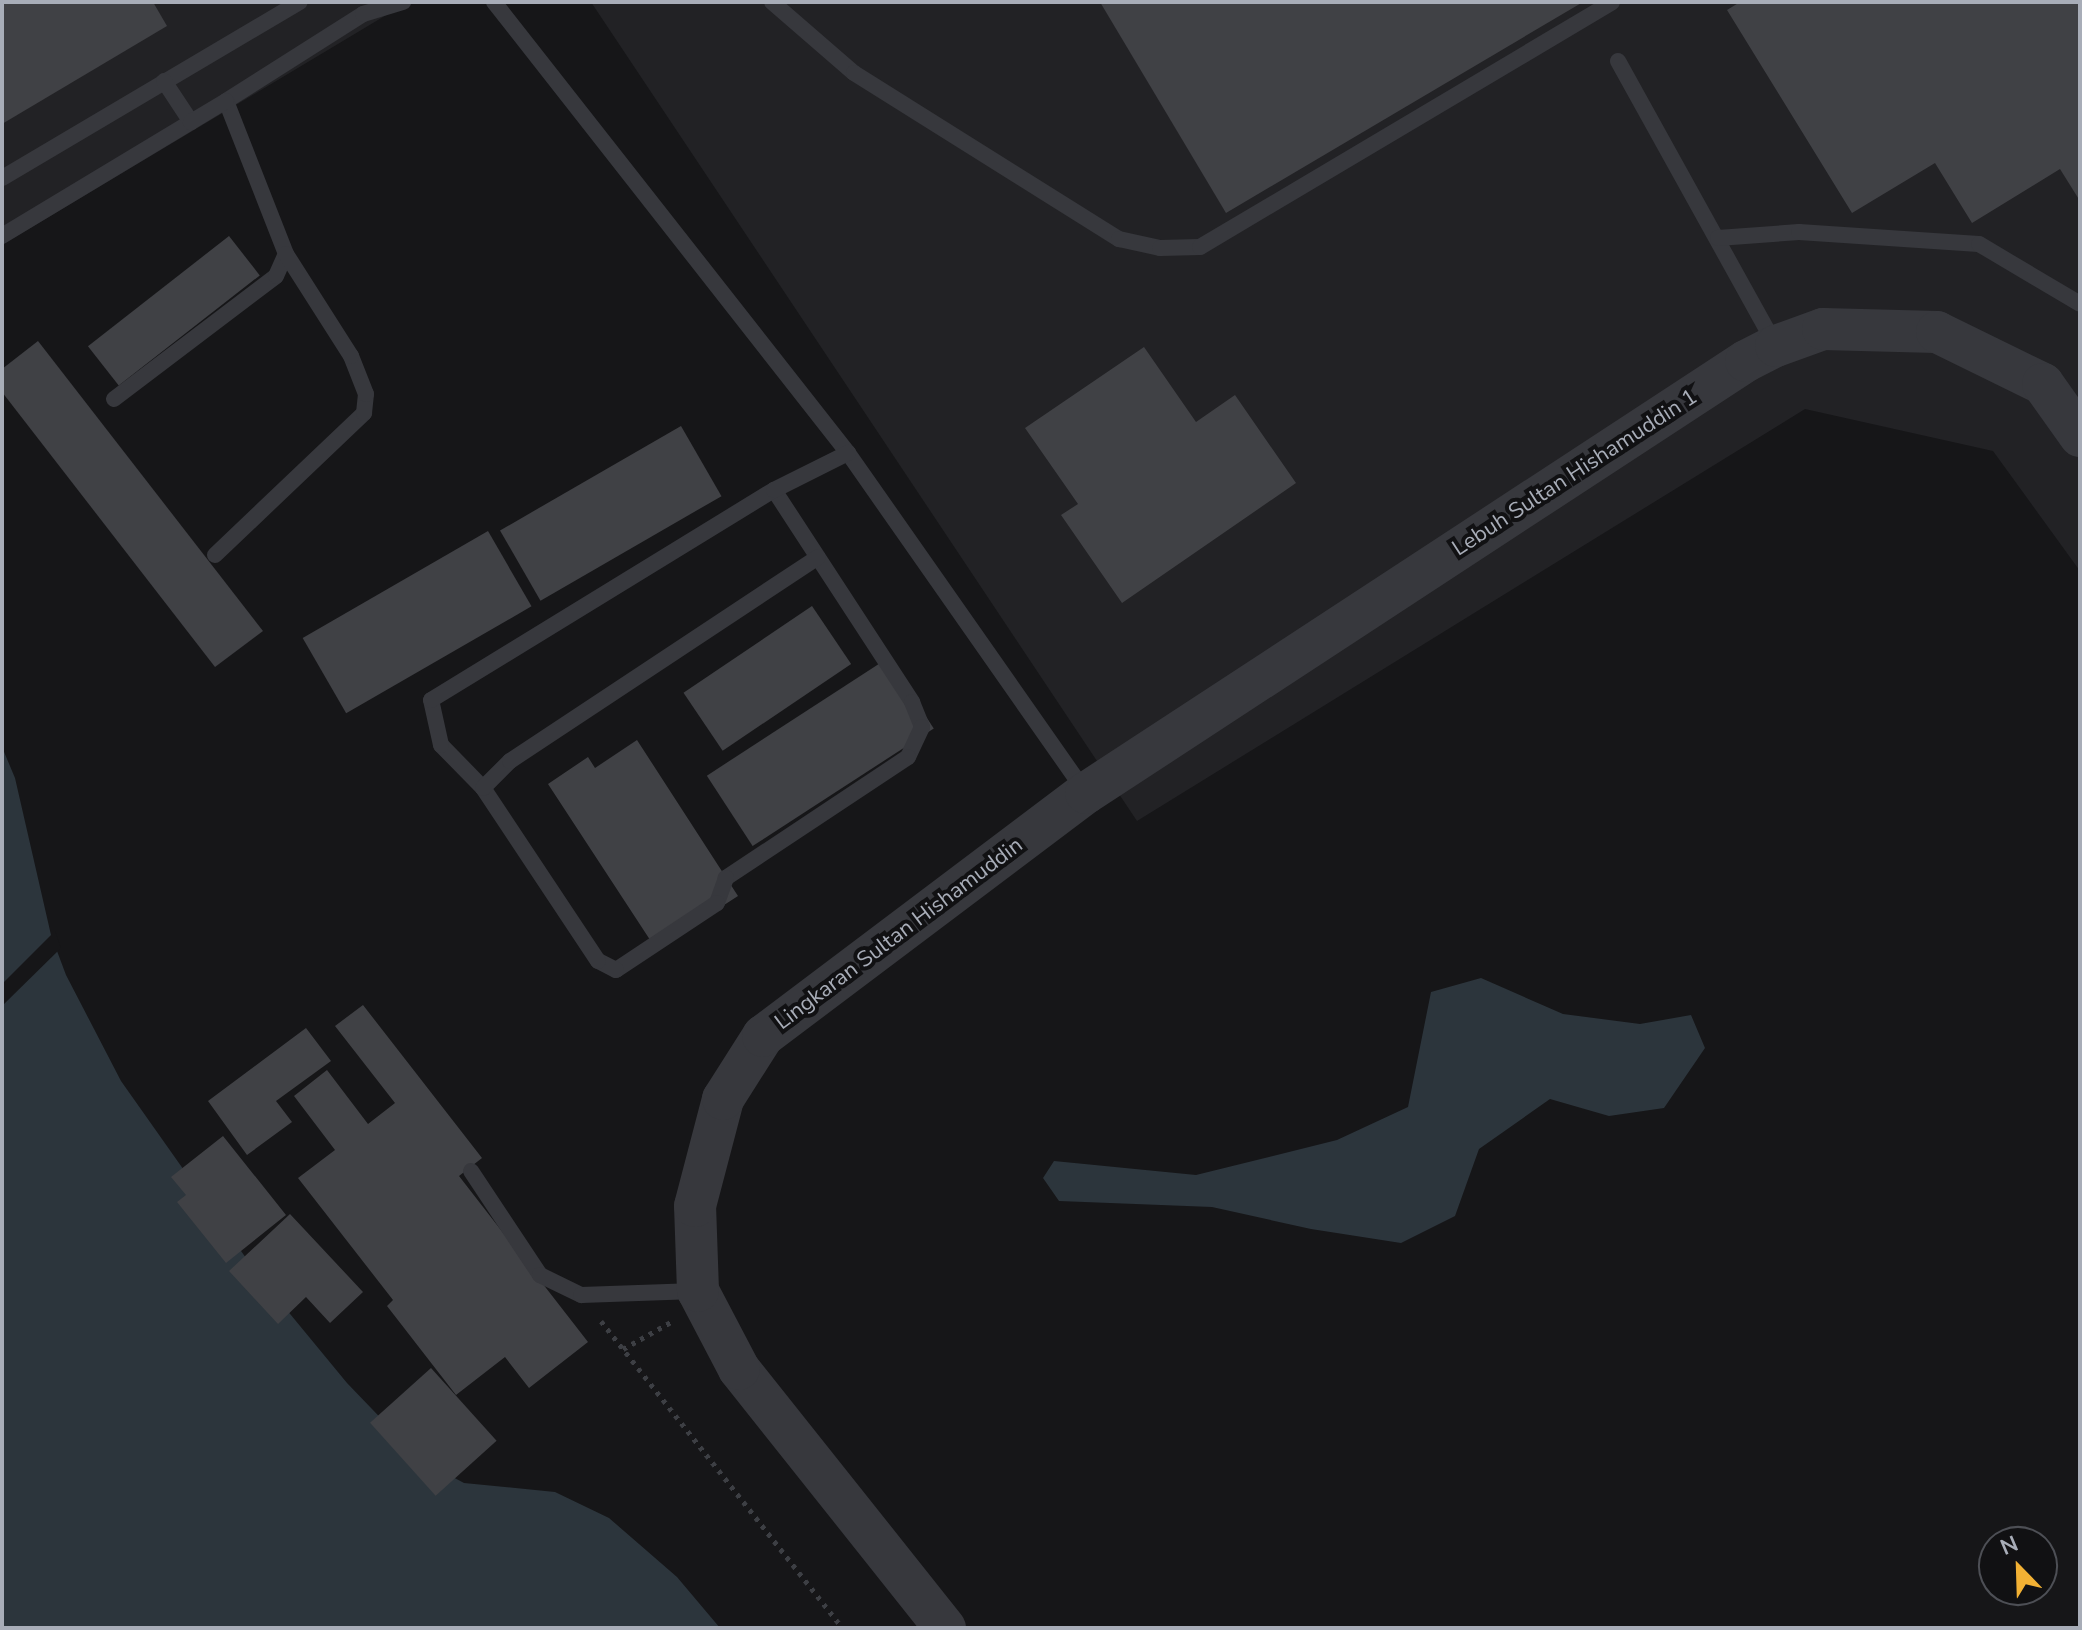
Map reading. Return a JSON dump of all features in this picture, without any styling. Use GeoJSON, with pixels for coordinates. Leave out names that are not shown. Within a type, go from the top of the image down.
{"type":"FeatureCollection","features":[{"type":"Feature","properties":{"kind":"street","name":"Lebuh Sultan Hishamuddin 1"},"geometry":{"type":"LineString","coordinates":[[1086,793],[1746,361],[1823,329],[1937,332],[2043,384],[2080,436]]}},
{"type":"Feature","properties":{"kind":"street","name":"Lingkaran Sultan Hishamuddin"},"geometry":{"type":"LineString","coordinates":[[945,1628],[739,1369],[701,1297],[695,1206],[723,1099],[763,1036],[1086,793]]}},
{"type":"Feature","properties":{"kind":"lane"},"geometry":{"type":"LineString","coordinates":[[2,178],[300,2]]}},
{"type":"Feature","properties":{"kind":"lane"},"geometry":{"type":"LineString","coordinates":[[2,236],[363,14],[403,2]]}},
{"type":"Feature","properties":{"kind":"lane"},"geometry":{"type":"LineString","coordinates":[[494,2],[848,453],[1086,793]]}},
{"type":"Feature","properties":{"kind":"lane"},"geometry":{"type":"LineString","coordinates":[[772,2],[854,73],[1119,239],[1160,248],[1200,247],[1612,2]]}},
{"type":"Feature","properties":{"kind":"lane"},"geometry":{"type":"LineString","coordinates":[[1618,61],[1776,346]]}},
{"type":"Feature","properties":{"kind":"lane"},"geometry":{"type":"LineString","coordinates":[[164,81],[191,122]]}},
{"type":"Feature","properties":{"kind":"lane"},"geometry":{"type":"LineString","coordinates":[[215,555],[364,413],[366,394],[351,356],[286,254],[226,101]]}},
{"type":"Feature","properties":{"kind":"lane"},"geometry":{"type":"LineString","coordinates":[[1718,238],[1799,232],[1979,244],[2080,304]]}},
{"type":"Feature","properties":{"kind":"lane"},"geometry":{"type":"LineString","coordinates":[[114,399],[276,276],[286,254]]}},
{"type":"Feature","properties":{"kind":"lane"},"geometry":{"type":"LineString","coordinates":[[774,490],[912,702],[922,727],[908,757],[726,878],[717,903],[616,970],[598,961],[483,788],[441,745],[431,700],[774,490],[848,453]]}},
{"type":"Feature","properties":{"kind":"lane"},"geometry":{"type":"LineString","coordinates":[[483,788],[510,761],[818,557]]}},
{"type":"Feature","properties":{"kind":"lane"},"geometry":{"type":"LineString","coordinates":[[471,1171],[540,1275],[581,1295],[701,1297]]}},
{"type":"Feature","properties":{"kind":"path"},"geometry":{"type":"LineString","coordinates":[[581,1295],[843,1628]]}},
{"type":"Feature","properties":{"kind":"path"},"geometry":{"type":"LineString","coordinates":[[623,1349],[701,1297]]}},
{"type":"Feature","properties":{"kind":"shaded area"},"geometry":{"type":"Polygon","coordinates":[[[2,2],[408,2],[2,245],[2,2]]]}},
{"type":"Feature","properties":{"kind":"shaded area"},"geometry":{"type":"Polygon","coordinates":[[[591,2],[2080,2],[2080,571],[1993,451],[1805,409],[1137,821],[591,2]]]}},
{"type":"Feature","properties":{"kind":"shaded area"},"geometry":{"type":"Polygon","coordinates":[[[2,747],[15,778],[51,935],[66,975],[121,1081],[258,1275],[347,1383],[421,1460],[464,1483],[555,1492],[609,1518],[677,1577],[720,1628],[2,1628],[2,747]]]}},
{"type":"Feature","properties":{"kind":"shaded area"},"geometry":{"type":"Polygon","coordinates":[[[1481,978],[1563,1014],[1640,1024],[1691,1015],[1705,1048],[1664,1108],[1609,1116],[1550,1099],[1479,1149],[1455,1216],[1401,1243],[1311,1229],[1212,1207],[1059,1201],[1043,1178],[1054,1161],[1196,1175],[1337,1140],[1408,1107],[1431,992],[1481,978]]]}},
{"type":"Feature","properties":{"kind":"pier"},"geometry":{"type":"Polygon","coordinates":[[[55,931],[61,948],[2,1006],[2,984],[55,931]]]}},
{"type":"Feature","properties":{"kind":"building"},"geometry":{"type":"Polygon","coordinates":[[[153,2],[167,26],[2,124],[2,3],[153,2]]]}},
{"type":"Feature","properties":{"kind":"building"},"geometry":{"type":"Polygon","coordinates":[[[1100,2],[1583,2],[1226,213],[1100,2]]]}},
{"type":"Feature","properties":{"kind":"building"},"geometry":{"type":"Polygon","coordinates":[[[1740,2],[2080,2],[2080,201],[2060,169],[1972,223],[1935,163],[1852,213],[1727,10],[1740,2]]]}},
{"type":"Feature","properties":{"kind":"building"},"geometry":{"type":"Polygon","coordinates":[[[229,236],[260,275],[119,386],[88,346],[229,236]]]}},
{"type":"Feature","properties":{"kind":"building"},"geometry":{"type":"Polygon","coordinates":[[[38,341],[263,631],[215,667],[2,392],[2,369],[38,341]]]}},
{"type":"Feature","properties":{"kind":"building"},"geometry":{"type":"Polygon","coordinates":[[[1144,347],[1196,422],[1235,395],[1296,483],[1122,603],[1061,515],[1078,504],[1025,428],[1144,347]]]}},
{"type":"Feature","properties":{"kind":"building"},"geometry":{"type":"Polygon","coordinates":[[[681,426],[722,496],[541,601],[500,530],[681,426]]]}},
{"type":"Feature","properties":{"kind":"building"},"geometry":{"type":"Polygon","coordinates":[[[488,531],[532,606],[346,713],[303,638],[488,531]]]}},
{"type":"Feature","properties":{"kind":"building"},"geometry":{"type":"Polygon","coordinates":[[[812,606],[851,664],[723,751],[683,693],[812,606]]]}},
{"type":"Feature","properties":{"kind":"building"},"geometry":{"type":"Polygon","coordinates":[[[888,658],[934,728],[753,846],[707,776],[888,658]]]}},
{"type":"Feature","properties":{"kind":"building"},"geometry":{"type":"Polygon","coordinates":[[[637,740],[738,896],[656,949],[548,784],[588,757],[595,768],[637,740]]]}},
{"type":"Feature","properties":{"kind":"building"},"geometry":{"type":"Polygon","coordinates":[[[363,1005],[482,1158],[459,1176],[588,1342],[529,1388],[505,1357],[456,1395],[387,1306],[393,1300],[298,1178],[335,1150],[294,1096],[327,1070],[368,1124],[395,1103],[335,1026],[363,1005]]]}},
{"type":"Feature","properties":{"kind":"building"},"geometry":{"type":"Polygon","coordinates":[[[306,1028],[331,1061],[276,1101],[292,1122],[247,1155],[208,1101],[306,1028]]]}},
{"type":"Feature","properties":{"kind":"building"},"geometry":{"type":"Polygon","coordinates":[[[223,1136],[286,1215],[226,1263],[177,1202],[186,1195],[171,1177],[223,1136]]]}},
{"type":"Feature","properties":{"kind":"building"},"geometry":{"type":"Polygon","coordinates":[[[290,1214],[363,1292],[330,1323],[306,1297],[278,1324],[229,1271],[290,1214]]]}},
{"type":"Feature","properties":{"kind":"building"},"geometry":{"type":"Polygon","coordinates":[[[431,1368],[497,1441],[436,1496],[370,1423],[431,1368]]]}}]}
